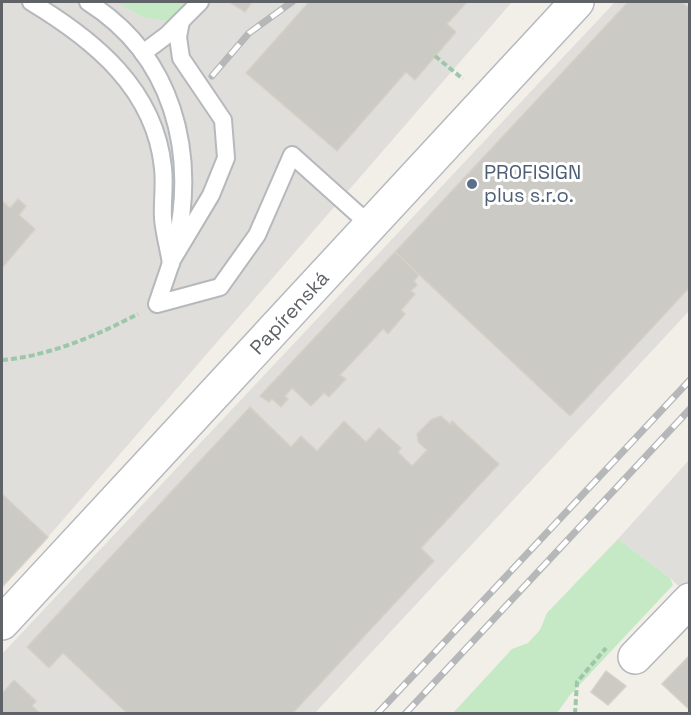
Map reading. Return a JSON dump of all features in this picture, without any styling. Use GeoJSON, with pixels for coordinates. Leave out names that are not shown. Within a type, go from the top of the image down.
{"type":"FeatureCollection","features":[{"type":"Feature","properties":{"kind":"street","name":"Papírenská"},"geometry":{"type":"LineString","coordinates":[[2,623],[578,2]]}},
{"type":"Feature","properties":{"kind":"street"},"geometry":{"type":"LineString","coordinates":[[635,657],[690,600]]}},
{"type":"Feature","properties":{"kind":"lane"},"geometry":{"type":"LineString","coordinates":[[31,2],[83,35],[131,84],[147,110],[158,138],[163,168],[163,218],[172,262]]}},
{"type":"Feature","properties":{"kind":"lane"},"geometry":{"type":"LineString","coordinates":[[88,2],[127,33],[143,53],[171,104],[183,152],[182,219],[172,262],[157,304]]}},
{"type":"Feature","properties":{"kind":"lane"},"geometry":{"type":"LineString","coordinates":[[143,53],[200,2]]}},
{"type":"Feature","properties":{"kind":"lane"},"geometry":{"type":"LineString","coordinates":[[172,262],[212,195],[226,158],[223,120],[181,58],[178,37],[181,21]]}},
{"type":"Feature","properties":{"kind":"lane"},"geometry":{"type":"LineString","coordinates":[[157,304],[220,287],[257,235],[291,155],[370,225]]}},
{"type":"Feature","properties":{"kind":"path"},"geometry":{"type":"LineString","coordinates":[[435,56],[487,99]]}},
{"type":"Feature","properties":{"kind":"path"},"geometry":{"type":"LineString","coordinates":[[2,360],[54,350],[94,336],[157,304]]}},
{"type":"Feature","properties":{"kind":"shaded area"},"geometry":{"type":"Polygon","coordinates":[[[2,2],[512,2],[48,537],[2,587],[2,2]]]}},
{"type":"Feature","properties":{"kind":"shaded area"},"geometry":{"type":"Polygon","coordinates":[[[615,2],[689,2],[689,311],[315,713],[2,713],[2,654],[615,2]]]}},
{"type":"Feature","properties":{"kind":"shaded area"},"geometry":{"type":"Polygon","coordinates":[[[689,460],[689,596],[670,578],[618,539],[689,460]]]}},
{"type":"Feature","properties":{"kind":"green space"},"geometry":{"type":"Polygon","coordinates":[[[117,2],[189,2],[174,22],[143,17],[117,2]]]}},
{"type":"Feature","properties":{"kind":"green space"},"geometry":{"type":"Polygon","coordinates":[[[618,539],[670,578],[673,585],[570,695],[557,713],[453,713],[512,649],[528,643],[540,630],[547,613],[618,539]]]}},
{"type":"Feature","properties":{"kind":"building"},"geometry":{"type":"Polygon","coordinates":[[[229,2],[252,2],[245,12],[229,2]]]}},
{"type":"Feature","properties":{"kind":"building"},"geometry":{"type":"Polygon","coordinates":[[[309,2],[467,2],[447,24],[456,32],[415,80],[406,72],[337,151],[246,73],[309,2]]]}},
{"type":"Feature","properties":{"kind":"building"},"geometry":{"type":"Polygon","coordinates":[[[628,2],[681,2],[690,9],[690,287],[570,416],[395,252],[628,2]]]}},
{"type":"Feature","properties":{"kind":"building"},"geometry":{"type":"Polygon","coordinates":[[[18,199],[26,206],[19,215],[35,229],[2,268],[2,201],[10,208],[18,199]]]}},
{"type":"Feature","properties":{"kind":"building"},"geometry":{"type":"Polygon","coordinates":[[[395,252],[419,275],[414,281],[417,285],[411,291],[415,294],[401,310],[405,314],[388,334],[383,329],[340,375],[346,379],[329,397],[324,393],[311,406],[292,388],[285,396],[288,399],[281,407],[272,399],[269,402],[260,396],[395,252]]]}},
{"type":"Feature","properties":{"kind":"building"},"geometry":{"type":"Polygon","coordinates":[[[250,407],[291,447],[301,436],[317,451],[344,421],[366,442],[379,428],[401,448],[398,452],[412,466],[427,450],[418,442],[417,434],[432,419],[441,416],[450,424],[452,421],[499,464],[421,548],[434,561],[292,714],[128,714],[63,653],[49,668],[27,647],[250,407]]]}},
{"type":"Feature","properties":{"kind":"building"},"geometry":{"type":"Polygon","coordinates":[[[2,494],[48,537],[2,587],[2,494]]]}},
{"type":"Feature","properties":{"kind":"building"},"geometry":{"type":"Polygon","coordinates":[[[690,655],[690,710],[662,684],[690,655]]]}},
{"type":"Feature","properties":{"kind":"building"},"geometry":{"type":"Polygon","coordinates":[[[606,671],[626,686],[608,705],[591,692],[606,671]]]}},
{"type":"Feature","properties":{"kind":"building"},"geometry":{"type":"Polygon","coordinates":[[[14,680],[36,701],[32,706],[41,714],[2,714],[2,694],[14,680]]]}},
{"type":"Feature","properties":{"kind":"railway"},"geometry":{"type":"LineString","coordinates":[[212,76],[249,33],[292,2]]}},
{"type":"Feature","properties":{"kind":"railway"},"geometry":{"type":"LineString","coordinates":[[377,714],[690,380]]}},
{"type":"Feature","properties":{"kind":"railway"},"geometry":{"type":"LineString","coordinates":[[405,714],[690,409]]}},
{"type":"Feature","properties":{"kind":"place","name":"PROFISIGN plus s.r.o."},"geometry":{"type":"Point","coordinates":[472,184]}}]}
